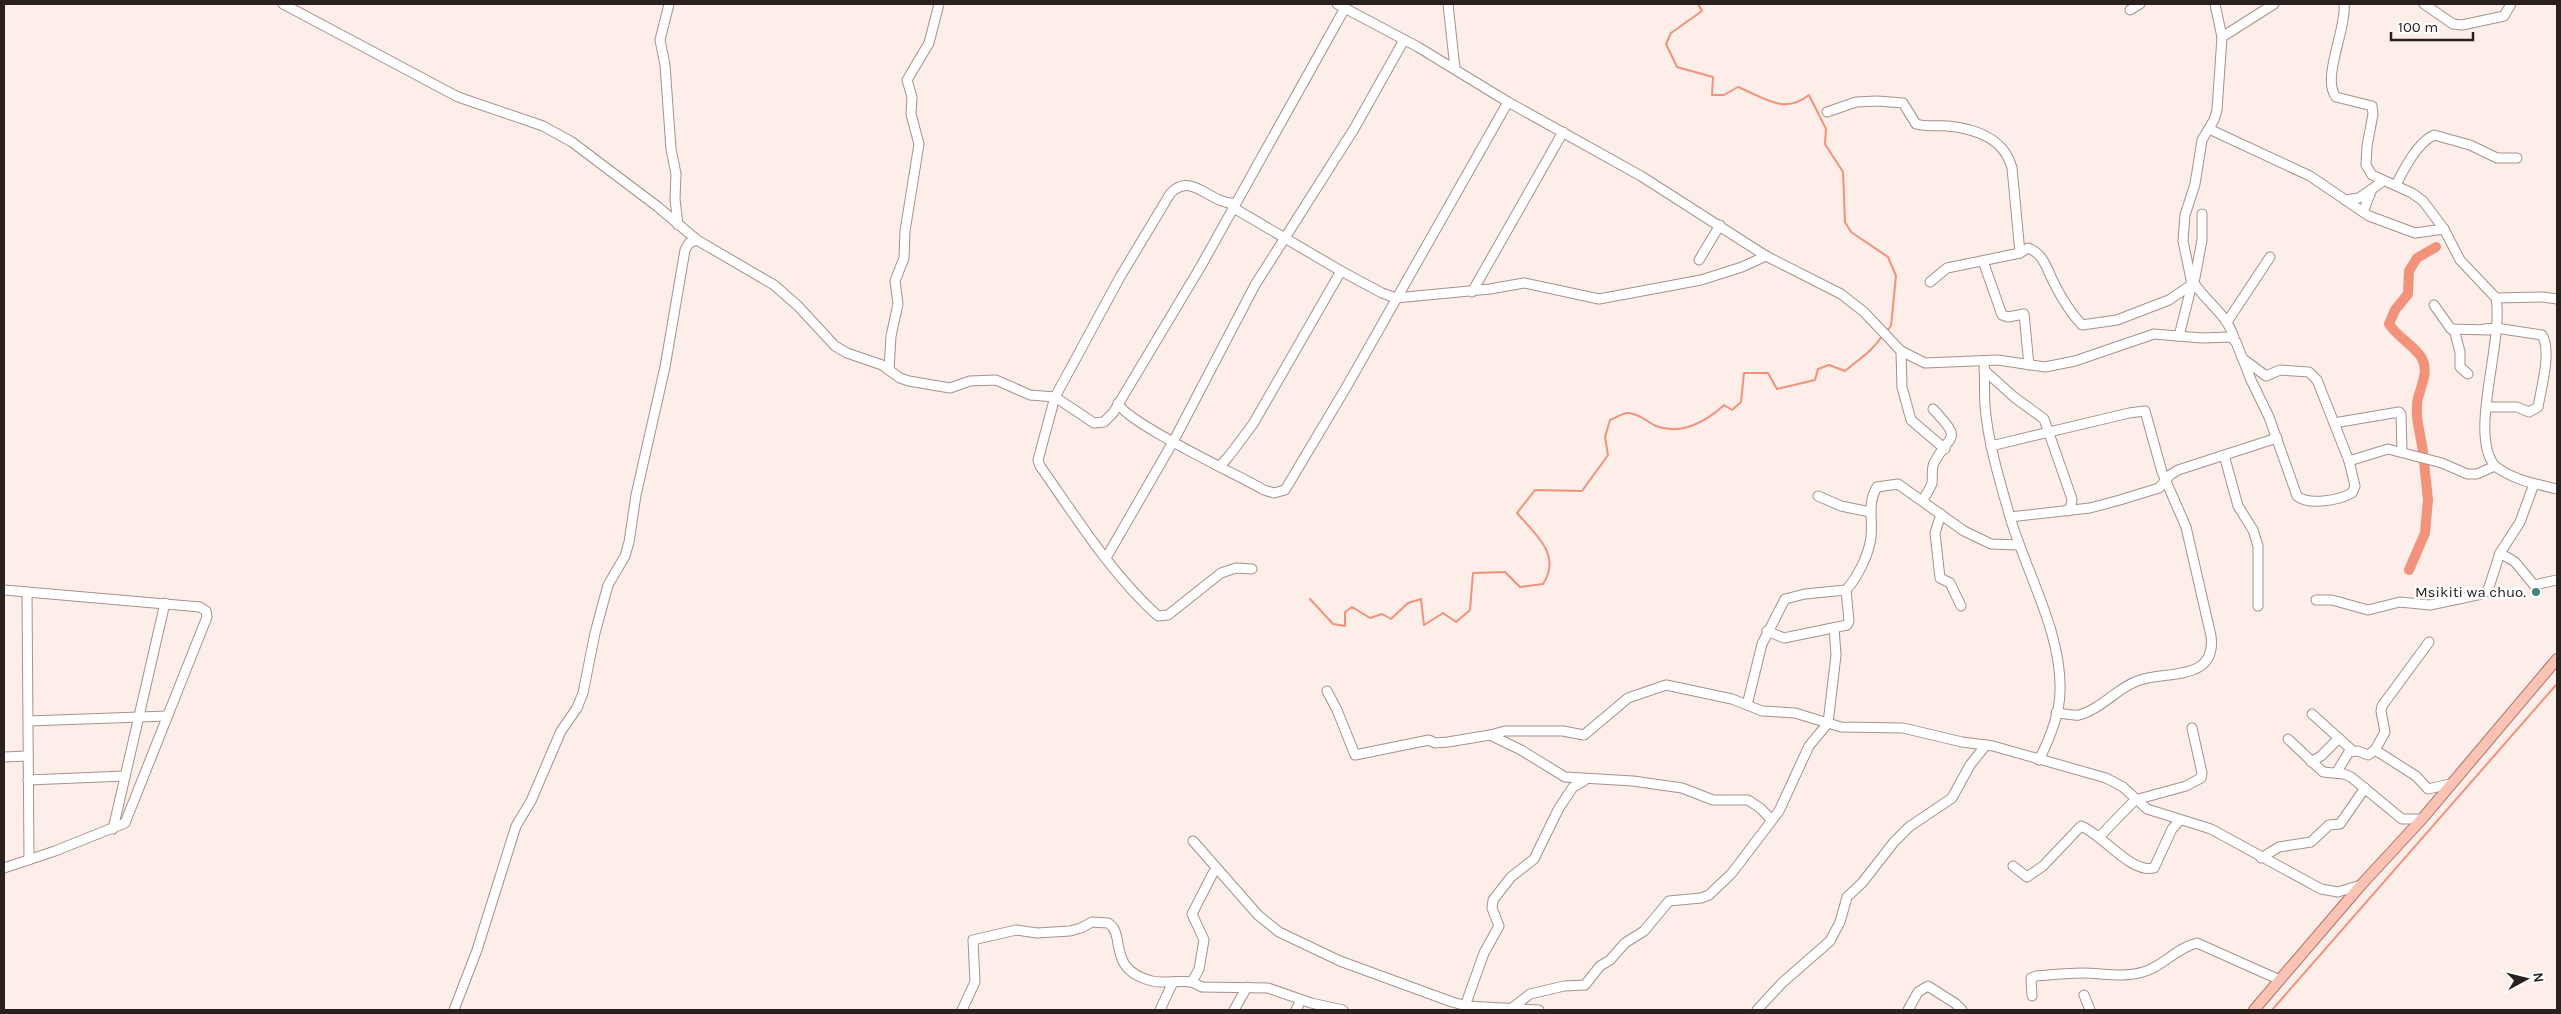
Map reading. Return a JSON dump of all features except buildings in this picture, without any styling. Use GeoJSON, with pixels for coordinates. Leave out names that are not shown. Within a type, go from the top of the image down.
{"type":"FeatureCollection","features":[{"type":"Feature","properties":{"kind":"main road"},"geometry":{"type":"LineString","coordinates":[[2254,1010],[2361,885],[2422,819],[2557,659]]}},
{"type":"Feature","properties":{"kind":"street"},"geometry":{"type":"LineString","coordinates":[[283,4],[458,97],[543,126],[572,142],[697,240],[774,286],[798,306],[835,346],[847,353],[882,365],[904,380],[950,388],[970,381],[996,380],[1030,395],[1055,397],[1094,422],[1108,419],[1201,266],[1341,6],[1641,176],[1766,256],[1841,294],[1864,312],[1901,351],[1925,363],[1984,365],[1998,360],[2045,367],[2059,365],[2154,334],[2234,338]]}},
{"type":"Feature","properties":{"kind":"street"},"geometry":{"type":"LineString","coordinates":[[454,1010],[477,950],[516,826],[531,801],[561,730],[577,708],[583,694],[594,633],[608,585],[625,556],[630,542],[635,502],[656,410],[687,246],[675,199],[676,174],[671,149],[665,65],[660,40],[669,4]]}},
{"type":"Feature","properties":{"kind":"street"},"geometry":{"type":"LineString","coordinates":[[889,370],[891,336],[898,304],[895,281],[904,258],[905,232],[919,144],[911,114],[912,96],[907,80],[930,43],[939,4]]}},
{"type":"Feature","properties":{"kind":"street"},"geometry":{"type":"LineString","coordinates":[[1448,4],[1455,69]]}},
{"type":"Feature","properties":{"kind":"street"},"geometry":{"type":"LineString","coordinates":[[2130,10],[2140,4]]}},
{"type":"Feature","properties":{"kind":"street"},"geometry":{"type":"LineString","coordinates":[[2215,4],[2222,37],[2217,110],[2199,149],[2194,184],[2185,215],[2183,241],[2193,284],[2202,296],[2218,309],[2227,322],[2241,357],[2277,438],[2297,496],[2301,500],[2307,501],[2335,498],[2352,493],[2355,486],[2349,460],[2312,375],[2308,372],[2280,370],[2266,376],[2241,357]]}},
{"type":"Feature","properties":{"kind":"street"},"geometry":{"type":"LineString","coordinates":[[2222,37],[2274,4]]}},
{"type":"Feature","properties":{"kind":"street"},"geometry":{"type":"LineString","coordinates":[[2344,4],[2344,26],[2336,52],[2331,88],[2336,97],[2372,106],[2373,114],[2366,146],[2366,165],[2372,176],[2382,182],[2396,185],[2423,201],[2444,229],[2460,260],[2496,298],[2496,330],[2484,434],[2491,461],[2506,474],[2534,484],[2557,489]]}},
{"type":"Feature","properties":{"kind":"street"},"geometry":{"type":"LineString","coordinates":[[2424,4],[2453,24],[2462,25],[2504,16],[2511,4]]}},
{"type":"Feature","properties":{"kind":"street"},"geometry":{"type":"LineString","coordinates":[[1106,558],[1173,442],[1255,285],[1354,129],[1404,40]]}},
{"type":"Feature","properties":{"kind":"street"},"geometry":{"type":"LineString","coordinates":[[1118,403],[1128,416],[1173,442],[1269,492],[1285,490],[1347,386],[1508,102]]}},
{"type":"Feature","properties":{"kind":"street"},"geometry":{"type":"LineString","coordinates":[[1827,112],[1856,102],[1903,103],[1916,124],[1958,127],[1977,132],[1996,141],[2010,160],[2012,168],[2020,253]]}},
{"type":"Feature","properties":{"kind":"street"},"geometry":{"type":"LineString","coordinates":[[2209,129],[2310,176],[2363,212],[2414,234],[2444,229]]}},
{"type":"Feature","properties":{"kind":"street"},"geometry":{"type":"LineString","coordinates":[[1472,292],[1563,132]]}},
{"type":"Feature","properties":{"kind":"street"},"geometry":{"type":"LineString","coordinates":[[2396,185],[2406,165],[2426,141],[2434,135],[2470,144],[2497,158],[2517,158]]}},
{"type":"Feature","properties":{"kind":"street"},"geometry":{"type":"LineString","coordinates":[[2345,200],[2359,198],[2382,182]]}},
{"type":"Feature","properties":{"kind":"street"},"geometry":{"type":"LineString","coordinates":[[1252,569],[1236,568],[1221,573],[1168,615],[1160,617],[1123,580],[1040,466],[1038,455],[1055,397],[1120,277],[1163,204],[1174,189],[1186,185],[1192,186],[1219,201],[1233,205],[1341,271],[1382,293],[1396,298],[1472,292],[1524,283],[1599,299],[1701,280],[1742,267],[1766,256]]}},
{"type":"Feature","properties":{"kind":"street"},"geometry":{"type":"LineString","coordinates":[[2363,212],[2372,189]]}},
{"type":"Feature","properties":{"kind":"street"},"geometry":{"type":"LineString","coordinates":[[2179,336],[2202,240],[2202,214]]}},
{"type":"Feature","properties":{"kind":"street"},"geometry":{"type":"LineString","coordinates":[[1699,260],[1720,225]]}},
{"type":"Feature","properties":{"kind":"street"},"geometry":{"type":"LineString","coordinates":[[687,246],[697,240]]}},
{"type":"Feature","properties":{"kind":"street"},"geometry":{"type":"LineString","coordinates":[[1930,282],[1947,268],[2020,253],[2028,248],[2043,259],[2054,284],[2073,316],[2082,325],[2117,320],[2169,300],[2193,284]]}},
{"type":"Feature","properties":{"kind":"street"},"geometry":{"type":"LineString","coordinates":[[2227,322],[2270,257]]}},
{"type":"Feature","properties":{"kind":"street"},"geometry":{"type":"LineString","coordinates":[[1983,261],[2002,315],[2008,318],[2024,314],[2030,365]]}},
{"type":"Feature","properties":{"kind":"street"},"geometry":{"type":"LineString","coordinates":[[1220,466],[1253,424],[1341,271]]}},
{"type":"Feature","properties":{"kind":"street"},"geometry":{"type":"LineString","coordinates":[[2496,298],[2543,297],[2557,299]]}},
{"type":"Feature","properties":{"kind":"street"},"geometry":{"type":"LineString","coordinates":[[2434,306],[2446,325],[2454,329],[2484,329],[2542,335],[2545,340],[2547,354],[2538,407],[2529,412],[2517,407],[2487,407]]}},
{"type":"Feature","properties":{"kind":"street"},"geometry":{"type":"LineString","coordinates":[[2454,329],[2460,352],[2460,367],[2468,374]]}},
{"type":"Feature","properties":{"kind":"street"},"geometry":{"type":"LineString","coordinates":[[1901,351],[1902,387],[1911,420],[1917,428],[1945,448]]}},
{"type":"Feature","properties":{"kind":"street"},"geometry":{"type":"LineString","coordinates":[[1984,365],[2014,397],[2044,419],[2050,431],[2072,499],[2071,506],[2067,511]]}},
{"type":"Feature","properties":{"kind":"street"},"geometry":{"type":"LineString","coordinates":[[1984,365],[1985,407],[1991,446],[2010,517],[2055,649],[2060,692],[2044,760]]}},
{"type":"Feature","properties":{"kind":"street"},"geometry":{"type":"LineString","coordinates":[[1923,500],[1932,484],[1934,462],[1950,443],[1952,431],[1933,409]]}},
{"type":"Feature","properties":{"kind":"street"},"geometry":{"type":"LineString","coordinates":[[1991,446],[2028,439],[2050,431],[2145,411],[2192,547],[2211,636],[2212,650],[2209,658],[2198,668],[2187,673],[2139,680],[2079,715],[2056,712]]}},
{"type":"Feature","properties":{"kind":"street"},"geometry":{"type":"LineString","coordinates":[[2334,423],[2399,412],[2401,414],[2402,452]]}},
{"type":"Feature","properties":{"kind":"street"},"geometry":{"type":"LineString","coordinates":[[2010,517],[2067,511],[2120,500],[2159,488],[2166,476],[2277,438]]}},
{"type":"Feature","properties":{"kind":"street"},"geometry":{"type":"LineString","coordinates":[[2349,460],[2388,449],[2442,463],[2467,474],[2477,474],[2496,466]]}},
{"type":"Feature","properties":{"kind":"street"},"geometry":{"type":"LineString","coordinates":[[2224,455],[2238,506],[2253,530],[2258,546],[2258,606]]}},
{"type":"Feature","properties":{"kind":"street"},"geometry":{"type":"LineString","coordinates":[[1767,631],[1784,638],[1849,624],[1846,590],[1868,548],[1871,536],[1870,512],[1877,487],[1886,484],[1898,484],[1964,531],[1991,544],[2019,545]]}},
{"type":"Feature","properties":{"kind":"street"},"geometry":{"type":"LineString","coordinates":[[2316,600],[2332,600],[2368,610],[2400,602],[2430,605],[2473,597],[2488,590],[2500,553],[2520,522],[2534,484]]}},
{"type":"Feature","properties":{"kind":"street"},"geometry":{"type":"LineString","coordinates":[[1818,496],[1841,506],[1870,512]]}},
{"type":"Feature","properties":{"kind":"street"},"geometry":{"type":"LineString","coordinates":[[1941,514],[1935,533],[1940,578],[1950,583],[1961,606]]}},
{"type":"Feature","properties":{"kind":"street"},"geometry":{"type":"LineString","coordinates":[[2500,553],[2516,562],[2534,585],[2557,580]]}},
{"type":"Feature","properties":{"kind":"street"},"geometry":{"type":"LineString","coordinates":[[4,590],[200,607],[206,611],[207,617],[125,823],[4,868]]}},
{"type":"Feature","properties":{"kind":"street"},"geometry":{"type":"LineString","coordinates":[[1747,705],[1749,690],[1767,631],[1785,599],[1805,594],[1846,590]]}},
{"type":"Feature","properties":{"kind":"street"},"geometry":{"type":"LineString","coordinates":[[27,592],[29,860]]}},
{"type":"Feature","properties":{"kind":"street"},"geometry":{"type":"LineString","coordinates":[[113,829],[140,716],[147,673],[165,603]]}},
{"type":"Feature","properties":{"kind":"street"},"geometry":{"type":"LineString","coordinates":[[1512,1008],[1530,994],[1564,986],[1585,985],[1600,966],[1610,960],[1625,943],[1644,931],[1670,901],[1706,897],[1732,873],[1783,804],[1809,746],[1828,723],[1836,655],[1834,628]]}},
{"type":"Feature","properties":{"kind":"street"},"geometry":{"type":"LineString","coordinates":[[2312,714],[2353,751],[2368,755],[2376,750],[2385,732],[2381,711],[2382,706],[2429,642]]}},
{"type":"Feature","properties":{"kind":"street"},"geometry":{"type":"LineString","coordinates":[[1327,691],[1337,710],[1355,756],[1429,740],[1448,742],[1504,731],[1563,731],[1584,735],[1628,698],[1660,685],[1719,696],[1762,711],[1795,713],[1841,727],[1903,728],[1986,745],[2115,781],[2136,800],[2154,812],[2211,829],[2261,858],[2321,889],[2338,892],[2361,885]]}},
{"type":"Feature","properties":{"kind":"street"},"geometry":{"type":"LineString","coordinates":[[29,721],[168,716]]}},
{"type":"Feature","properties":{"kind":"street"},"geometry":{"type":"LineString","coordinates":[[2099,837],[2136,800],[2186,786],[2201,778],[2202,773],[2192,728]]}},
{"type":"Feature","properties":{"kind":"street"},"geometry":{"type":"LineString","coordinates":[[1490,735],[1521,750],[1552,771],[1565,777],[1586,780],[1633,781],[1682,788],[1713,800],[1748,800],[1760,808],[1771,820]]}},
{"type":"Feature","properties":{"kind":"street"},"geometry":{"type":"LineString","coordinates":[[2311,762],[2321,756],[2338,738]]}},
{"type":"Feature","properties":{"kind":"street"},"geometry":{"type":"LineString","coordinates":[[2288,739],[2323,772],[2351,777],[2402,819],[2422,819]]}},
{"type":"Feature","properties":{"kind":"street"},"geometry":{"type":"LineString","coordinates":[[1757,1010],[1782,983],[1830,941],[1840,922],[1847,897],[1862,883],[1894,842],[1909,827],[1952,798],[1970,765],[1986,745]]}},
{"type":"Feature","properties":{"kind":"street"},"geometry":{"type":"LineString","coordinates":[[2376,750],[2416,776],[2428,789],[2450,784]]}},
{"type":"Feature","properties":{"kind":"street"},"geometry":{"type":"LineString","coordinates":[[2336,773],[2349,752],[2353,751]]}},
{"type":"Feature","properties":{"kind":"street"},"geometry":{"type":"LineString","coordinates":[[4,757],[28,756]]}},
{"type":"Feature","properties":{"kind":"street"},"geometry":{"type":"LineString","coordinates":[[28,780],[125,776]]}},
{"type":"Feature","properties":{"kind":"street"},"geometry":{"type":"LineString","coordinates":[[1468,1007],[1484,953],[1498,928],[1498,919],[1492,908],[1494,900],[1511,877],[1534,859],[1555,815],[1573,787],[1586,780]]}},
{"type":"Feature","properties":{"kind":"street"},"geometry":{"type":"LineString","coordinates":[[2261,858],[2279,847],[2311,842],[2329,825],[2340,824],[2364,788]]}},
{"type":"Feature","properties":{"kind":"street"},"geometry":{"type":"LineString","coordinates":[[2014,866],[2028,877],[2062,847],[2079,827],[2084,827],[2136,865],[2150,870],[2154,868],[2172,829],[2180,820]]}},
{"type":"Feature","properties":{"kind":"street"},"geometry":{"type":"LineString","coordinates":[[1193,841],[1258,915],[1279,932],[1340,961],[1468,1007],[1539,1010]]}},
{"type":"Feature","properties":{"kind":"street"},"geometry":{"type":"LineString","coordinates":[[1192,982],[1199,969],[1204,940],[1192,914],[1213,873]]}},
{"type":"Feature","properties":{"kind":"street"},"geometry":{"type":"LineString","coordinates":[[962,1010],[975,982],[973,940],[1016,930],[1037,933],[1070,931],[1092,922],[1108,923],[1113,927],[1121,958],[1128,970],[1150,980],[1192,982],[1202,987],[1247,986],[1268,988],[1301,1000],[1343,1010]]}},
{"type":"Feature","properties":{"kind":"street"},"geometry":{"type":"LineString","coordinates":[[2032,996],[2031,978],[2036,976],[2083,973],[2113,976],[2142,973],[2152,969],[2174,952],[2197,942],[2280,980]]}},
{"type":"Feature","properties":{"kind":"street"},"geometry":{"type":"LineString","coordinates":[[1160,1010],[1173,982]]}},
{"type":"Feature","properties":{"kind":"street"},"geometry":{"type":"LineString","coordinates":[[1234,1010],[1247,986]]}},
{"type":"Feature","properties":{"kind":"street"},"geometry":{"type":"LineString","coordinates":[[1908,1010],[1918,992],[1928,986],[1962,1010]]}},
{"type":"Feature","properties":{"kind":"street"},"geometry":{"type":"LineString","coordinates":[[2084,996],[2090,1010]]}},
{"type":"Feature","properties":{"kind":"street"},"geometry":{"type":"LineString","coordinates":[[1296,1010],[1301,1000]]}},
{"type":"Feature","properties":{"kind":"waterway"},"geometry":{"type":"LineString","coordinates":[[1698,4],[1702,11],[1671,33],[1666,44],[1677,67],[1713,77],[1712,95],[1724,95],[1738,87],[1766,100],[1783,104],[1800,101],[1809,95],[1826,129],[1825,144],[1843,172],[1845,222],[1851,232],[1888,257],[1896,276],[1891,326],[1887,331]]}},
{"type":"Feature","properties":{"kind":"waterway"},"geometry":{"type":"LineString","coordinates":[[2423,452],[2417,412],[2418,398],[2425,370],[2423,361],[2421,356],[2389,324],[2395,310],[2408,294],[2409,271],[2417,258],[2436,247]]}},
{"type":"Feature","properties":{"kind":"waterway"},"geometry":{"type":"LineString","coordinates":[[1310,599],[1333,624],[1345,626],[1345,612],[1352,607],[1370,618],[1382,614],[1391,619],[1408,603],[1421,599],[1424,625],[1443,613],[1456,622],[1470,610],[1473,573],[1505,572],[1520,587],[1543,584],[1550,564],[1548,555],[1539,537],[1517,513],[1535,490],[1582,491],[1608,455],[1605,437],[1610,420],[1628,413],[1636,414],[1665,429],[1684,428],[1702,421],[1724,405],[1732,410],[1741,402],[1744,373],[1768,373],[1777,389],[1815,380],[1818,369],[1829,365],[1845,371],[1870,351],[1882,336]]}},
{"type":"Feature","properties":{"kind":"waterway"},"geometry":{"type":"LineString","coordinates":[[2409,570],[2425,533],[2428,500],[2424,462]]}},
{"type":"Feature","properties":{"kind":"waterway"},"geometry":{"type":"LineString","coordinates":[[2272,1010],[2556,685]]}},
{"type":"Feature","properties":{"kind":"place","name":"Msikiti wa chuo."},"geometry":{"type":"Point","coordinates":[2536,592]}}]}
